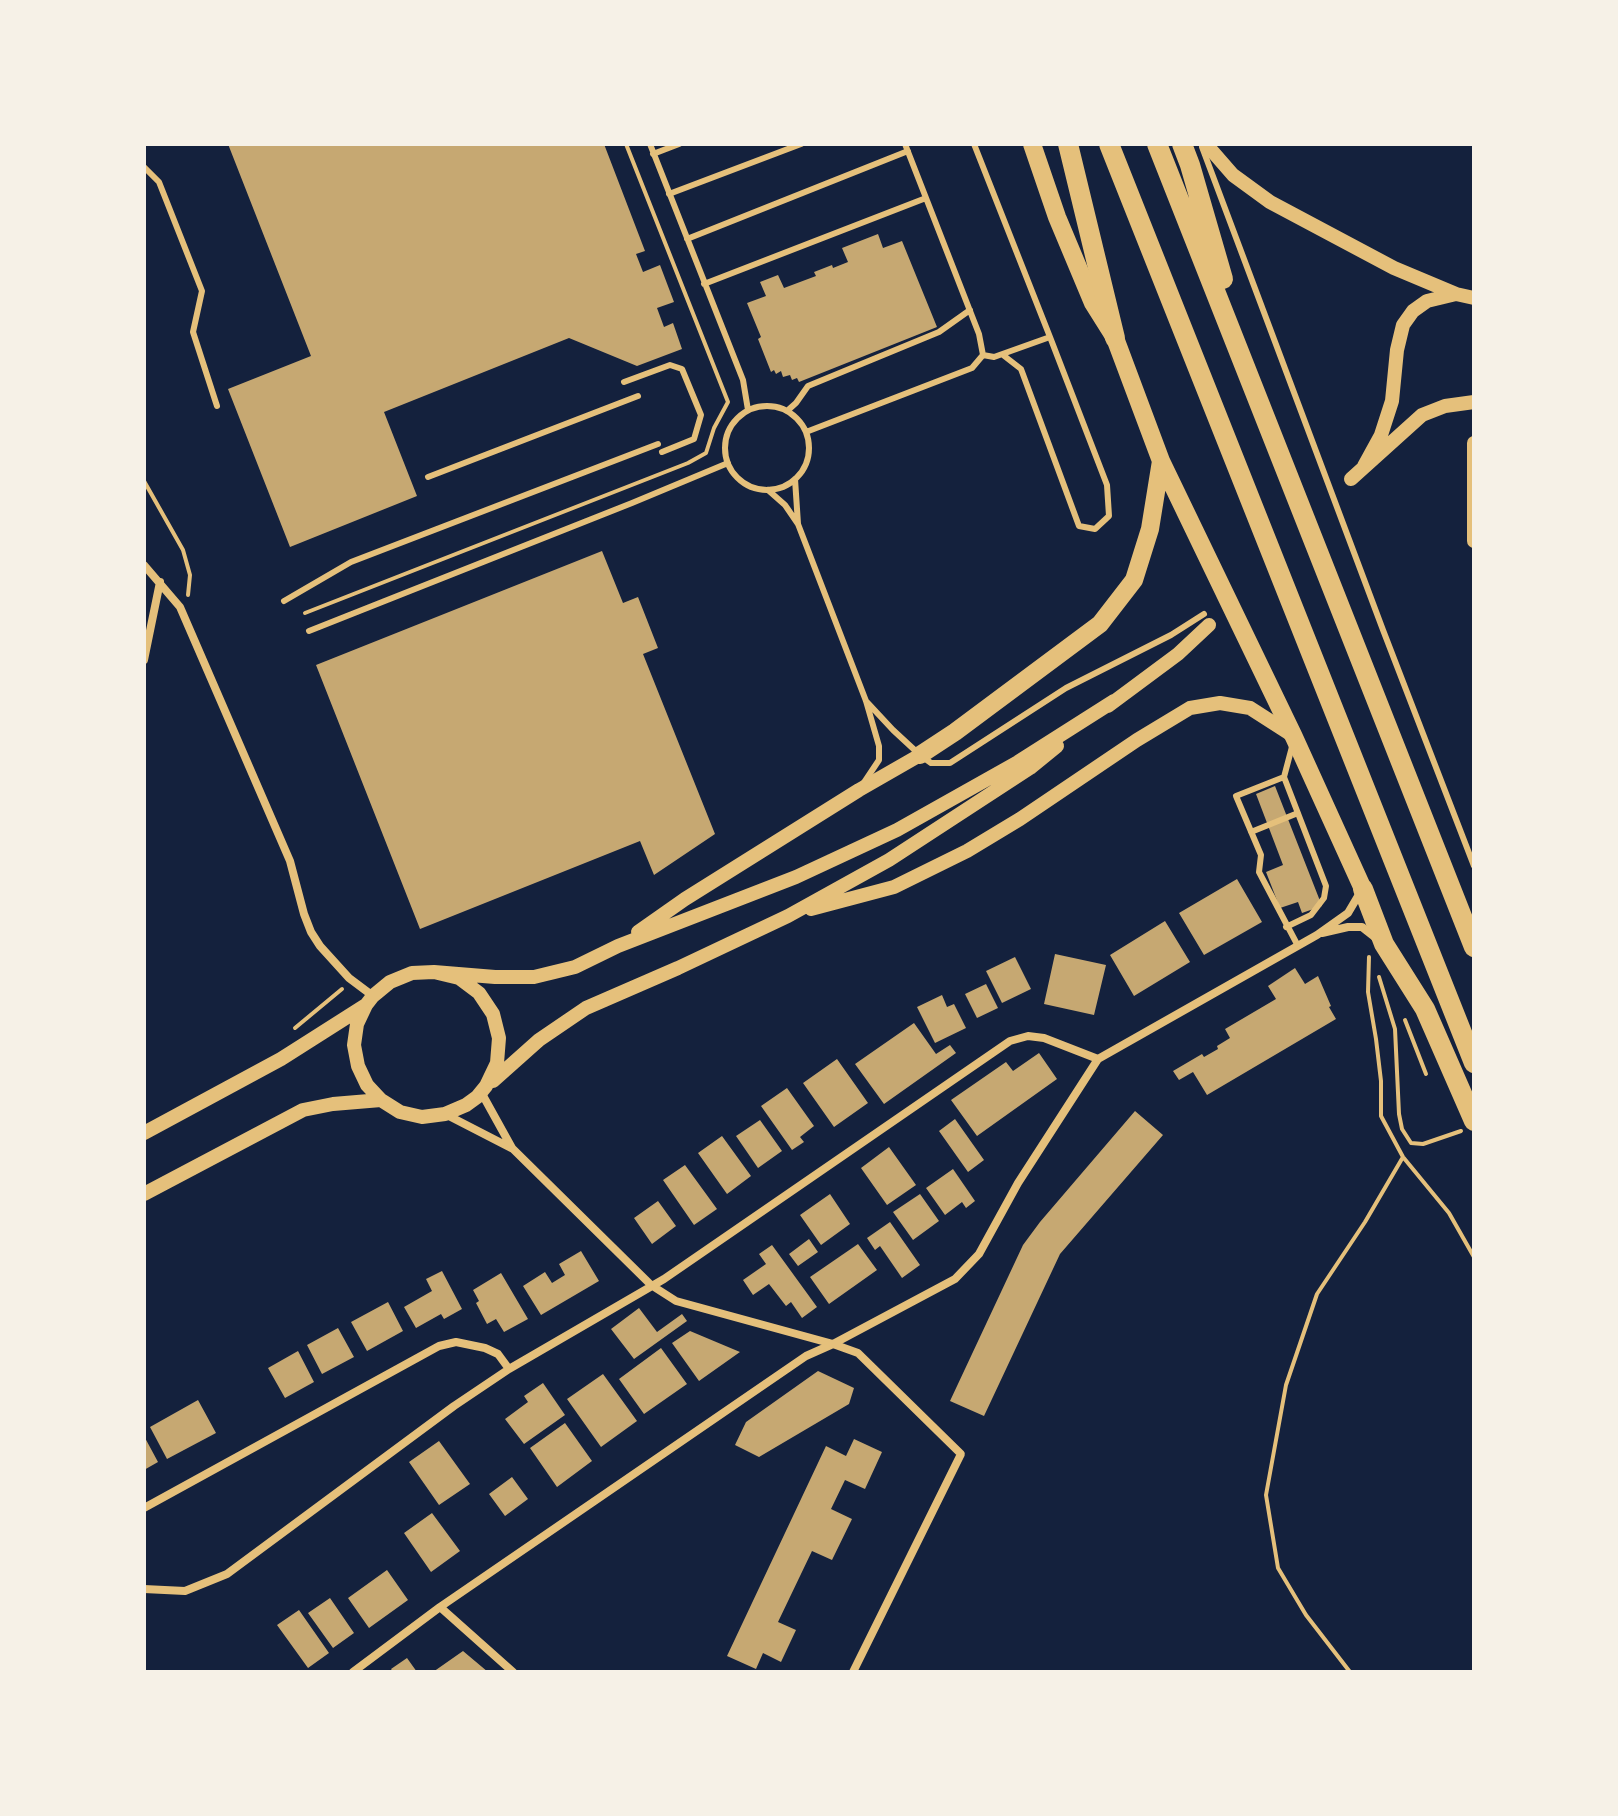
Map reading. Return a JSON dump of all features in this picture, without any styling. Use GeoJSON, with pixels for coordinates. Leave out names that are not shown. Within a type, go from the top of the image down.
{"type":"FeatureCollection","features":[{"type":"Feature","properties":{"kind":"highway"},"geometry":{"type":"LineString","coordinates":[[1068,144],[1115,338]]}},
{"type":"Feature","properties":{"kind":"highway"},"geometry":{"type":"LineString","coordinates":[[1109,144],[1474,1063]]}},
{"type":"Feature","properties":{"kind":"highway"},"geometry":{"type":"LineString","coordinates":[[1157,144],[1474,947]]}},
{"type":"Feature","properties":{"kind":"highway"},"geometry":{"type":"LineString","coordinates":[[1182,144],[1253,387]]}},
{"type":"Feature","properties":{"kind":"highway"},"geometry":{"type":"LineString","coordinates":[[1363,889],[1377,950],[1425,1009],[1467,1126]]}},
{"type":"Feature","properties":{"kind":"main road"},"geometry":{"type":"LineString","coordinates":[[1032,144],[1057,217],[1093,303],[1115,338],[1161,461],[1294,737],[1363,889]]}},
{"type":"Feature","properties":{"kind":"main road"},"geometry":{"type":"LineString","coordinates":[[920,755],[1100,624],[1134,580],[1150,529],[1161,461]]}},
{"type":"Feature","properties":{"kind":"street"},"geometry":{"type":"LineString","coordinates":[[1203,144],[1233,175],[1270,202],[1394,268],[1456,294],[1474,298]]}},
{"type":"Feature","properties":{"kind":"street"},"geometry":{"type":"LineString","coordinates":[[1364,466],[1381,435],[1392,401],[1403,325],[1413,311],[1427,301],[1456,294]]}},
{"type":"Feature","properties":{"kind":"street"},"geometry":{"type":"LineString","coordinates":[[1351,479],[1422,415],[1445,406],[1474,402]]}},
{"type":"Feature","properties":{"kind":"street"},"geometry":{"type":"LineString","coordinates":[[1474,443],[1474,541]]}},
{"type":"Feature","properties":{"kind":"street"},"geometry":{"type":"LineString","coordinates":[[144,565],[182,610],[290,861],[311,932],[369,1001]]}},
{"type":"Feature","properties":{"kind":"street"},"geometry":{"type":"LineString","coordinates":[[144,660],[160,582]]}},
{"type":"Feature","properties":{"kind":"street"},"geometry":{"type":"LineString","coordinates":[[369,1001],[357,1024],[354,1045],[358,1066],[367,1085],[381,1100],[400,1112],[422,1117],[445,1114],[466,1105],[539,1040],[586,1008],[788,916],[889,860],[956,817],[1030,768],[1178,654],[1207,619]]}},
{"type":"Feature","properties":{"kind":"street"},"geometry":{"type":"LineString","coordinates":[[144,1133],[281,1059],[369,1001],[390,982],[412,973],[534,977],[575,967],[618,946],[796,877],[897,830],[1018,762],[1114,701]]}},
{"type":"Feature","properties":{"kind":"street"},"geometry":{"type":"LineString","coordinates":[[788,916],[894,887],[967,851],[1190,708],[1220,703],[1250,708],[1294,737]]}},
{"type":"Feature","properties":{"kind":"street"},"geometry":{"type":"LineString","coordinates":[[618,946],[685,899],[920,755]]}},
{"type":"Feature","properties":{"kind":"street"},"geometry":{"type":"LineString","coordinates":[[353,1672],[440,1607],[806,1356],[955,1279],[979,1254],[1018,1183],[1098,1059],[1317,935],[1348,913],[1363,889]]}},
{"type":"Feature","properties":{"kind":"street"},"geometry":{"type":"LineString","coordinates":[[1317,935],[1348,927],[1362,927],[1377,950]]}},
{"type":"Feature","properties":{"kind":"street"},"geometry":{"type":"LineString","coordinates":[[434,972],[459,978],[479,993],[493,1014],[499,1038],[497,1063],[484,1089]]}},
{"type":"Feature","properties":{"kind":"street"},"geometry":{"type":"LineString","coordinates":[[144,1589],[185,1591],[227,1574],[454,1406],[509,1369],[664,1279],[1010,1041],[1028,1036],[1044,1038],[1098,1059]]}},
{"type":"Feature","properties":{"kind":"street"},"geometry":{"type":"LineString","coordinates":[[484,1089],[513,1149]]}},
{"type":"Feature","properties":{"kind":"street"},"geometry":{"type":"LineString","coordinates":[[144,1194],[303,1110],[381,1100]]}},
{"type":"Feature","properties":{"kind":"street"},"geometry":{"type":"LineString","coordinates":[[445,1114],[513,1149],[651,1285],[676,1301],[858,1353],[961,1454],[853,1672]]}},
{"type":"Feature","properties":{"kind":"street"},"geometry":{"type":"LineString","coordinates":[[144,1508],[439,1346],[456,1342],[485,1348],[498,1354],[509,1369]]}},
{"type":"Feature","properties":{"kind":"street"},"geometry":{"type":"LineString","coordinates":[[440,1607],[513,1672]]}},
{"type":"Feature","properties":{"kind":"lane"},"geometry":{"type":"LineString","coordinates":[[650,144],[743,380],[748,410]]}},
{"type":"Feature","properties":{"kind":"lane"},"geometry":{"type":"LineString","coordinates":[[653,154],[679,144]]}},
{"type":"Feature","properties":{"kind":"lane"},"geometry":{"type":"LineString","coordinates":[[669,194],[801,144]]}},
{"type":"Feature","properties":{"kind":"lane"},"geometry":{"type":"LineString","coordinates":[[974,144],[1107,485],[1109,516],[1095,529],[1079,526],[1021,369],[1003,355]]}},
{"type":"Feature","properties":{"kind":"lane"},"geometry":{"type":"LineString","coordinates":[[1203,144],[1474,866]]}},
{"type":"Feature","properties":{"kind":"lane"},"geometry":{"type":"LineString","coordinates":[[687,239],[906,148],[979,334],[983,355]]}},
{"type":"Feature","properties":{"kind":"lane"},"geometry":{"type":"LineString","coordinates":[[144,167],[159,182],[202,291],[193,332],[217,406]]}},
{"type":"Feature","properties":{"kind":"lane"},"geometry":{"type":"LineString","coordinates":[[704,284],[926,198]]}},
{"type":"Feature","properties":{"kind":"lane"},"geometry":{"type":"LineString","coordinates":[[787,411],[808,386],[939,332],[970,310]]}},
{"type":"Feature","properties":{"kind":"lane"},"geometry":{"type":"LineString","coordinates":[[983,355],[1003,355],[1050,337]]}},
{"type":"Feature","properties":{"kind":"lane"},"geometry":{"type":"LineString","coordinates":[[806,432],[972,368],[983,355]]}},
{"type":"Feature","properties":{"kind":"lane"},"geometry":{"type":"LineString","coordinates":[[284,601],[351,562],[660,448],[694,439],[701,415],[682,369],[670,365],[624,382]]}},
{"type":"Feature","properties":{"kind":"lane"},"geometry":{"type":"LineString","coordinates":[[428,477],[638,396]]}},
{"type":"Feature","properties":{"kind":"lane"},"geometry":{"type":"LineString","coordinates":[[761,406],[774,406],[787,411],[806,432],[809,445],[803,469],[787,485],[768,490],[743,483],[734,474],[725,451],[730,427],[748,410],[761,406]]}},
{"type":"Feature","properties":{"kind":"lane"},"geometry":{"type":"LineString","coordinates":[[309,631],[728,463]]}},
{"type":"Feature","properties":{"kind":"lane"},"geometry":{"type":"LineString","coordinates":[[795,479],[798,524]]}},
{"type":"Feature","properties":{"kind":"lane"},"geometry":{"type":"LineString","coordinates":[[768,490],[785,505],[798,524],[866,701],[879,746],[879,760],[859,790]]}},
{"type":"Feature","properties":{"kind":"lane"},"geometry":{"type":"LineString","coordinates":[[866,701],[920,755],[931,763],[950,763],[1066,688],[1207,619]]}},
{"type":"Feature","properties":{"kind":"lane"},"geometry":{"type":"LineString","coordinates":[[1286,927],[1311,915],[1324,898],[1326,886],[1284,777],[1294,737]]}},
{"type":"Feature","properties":{"kind":"lane"},"geometry":{"type":"LineString","coordinates":[[1284,777],[1236,796],[1261,855],[1259,872],[1298,946]]}},
{"type":"Feature","properties":{"kind":"lane"},"geometry":{"type":"LineString","coordinates":[[1251,832],[1298,813]]}},
{"type":"Feature","properties":{"kind":"path"},"geometry":{"type":"LineString","coordinates":[[144,481],[183,550],[190,575],[188,596],[182,610]]}},
{"type":"Feature","properties":{"kind":"path"},"geometry":{"type":"LineString","coordinates":[[1377,950],[1368,992],[1381,1081],[1381,1116],[1403,1157],[1449,1213],[1474,1257]]}},
{"type":"Feature","properties":{"kind":"path"},"geometry":{"type":"LineString","coordinates":[[1379,975],[1395,1029],[1402,1129],[1411,1143],[1423,1144],[1467,1126]]}},
{"type":"Feature","properties":{"kind":"path"},"geometry":{"type":"LineString","coordinates":[[1350,1672],[1306,1615],[1278,1568],[1266,1495],[1286,1385],[1317,1294],[1403,1157]]}},
{"type":"Feature","properties":{"kind":"building"},"geometry":{"type":"Polygon","coordinates":[[[228,144],[604,144],[645,251],[636,254],[643,272],[660,265],[674,302],[657,308],[664,327],[673,323],[682,349],[637,366],[569,338],[384,412],[417,496],[290,547],[228,389],[311,356],[228,144]]]}},
{"type":"Feature","properties":{"kind":"building"},"geometry":{"type":"Polygon","coordinates":[[[878,234],[883,248],[902,241],[937,327],[799,382],[797,378],[792,380],[790,375],[783,377],[781,371],[776,374],[774,370],[771,372],[747,303],[766,296],[760,282],[778,275],[784,288],[816,276],[814,272],[848,262],[842,248],[878,234]]]}},
{"type":"Feature","properties":{"kind":"building"},"geometry":{"type":"Polygon","coordinates":[[[602,551],[623,603],[638,597],[658,648],[643,654],[715,834],[654,875],[640,841],[420,929],[316,665],[602,551]]]}},
{"type":"Feature","properties":{"kind":"building"},"geometry":{"type":"Polygon","coordinates":[[[1275,786],[1322,906],[1302,913],[1298,902],[1280,908],[1266,872],[1283,865],[1256,794],[1275,786]]]}},
{"type":"Feature","properties":{"kind":"building"},"geometry":{"type":"Polygon","coordinates":[[[1237,879],[1262,922],[1204,955],[1179,913],[1237,879]]]}},
{"type":"Feature","properties":{"kind":"building"},"geometry":{"type":"Polygon","coordinates":[[[1165,921],[1190,962],[1134,996],[1110,955],[1165,921]]]}},
{"type":"Feature","properties":{"kind":"building"},"geometry":{"type":"Polygon","coordinates":[[[1055,954],[1106,965],[1094,1015],[1044,1004],[1055,954]]]}},
{"type":"Feature","properties":{"kind":"building"},"geometry":{"type":"Polygon","coordinates":[[[1015,957],[1031,989],[1002,1003],[986,971],[1015,957]]]}},
{"type":"Feature","properties":{"kind":"building"},"geometry":{"type":"Polygon","coordinates":[[[1295,968],[1305,984],[1318,976],[1336,1019],[1207,1095],[1193,1072],[1179,1080],[1173,1071],[1202,1054],[1204,1057],[1218,1049],[1217,1046],[1230,1038],[1225,1029],[1276,999],[1268,986],[1295,968]]]}},
{"type":"Feature","properties":{"kind":"building"},"geometry":{"type":"Polygon","coordinates":[[[986,984],[998,1008],[977,1018],[965,994],[986,984]]]}},
{"type":"Feature","properties":{"kind":"building"},"geometry":{"type":"Polygon","coordinates":[[[942,995],[947,1007],[954,1004],[966,1028],[935,1043],[917,1007],[942,995]]]}},
{"type":"Feature","properties":{"kind":"building"},"geometry":{"type":"Polygon","coordinates":[[[914,1023],[936,1054],[950,1045],[956,1053],[884,1104],[855,1064],[914,1023]]]}},
{"type":"Feature","properties":{"kind":"building"},"geometry":{"type":"Polygon","coordinates":[[[1039,1053],[1057,1079],[977,1136],[951,1100],[1006,1062],[1013,1071],[1039,1053]]]}},
{"type":"Feature","properties":{"kind":"building"},"geometry":{"type":"Polygon","coordinates":[[[837,1059],[868,1103],[834,1127],[803,1083],[837,1059]]]}},
{"type":"Feature","properties":{"kind":"building"},"geometry":{"type":"Polygon","coordinates":[[[787,1088],[814,1126],[800,1137],[804,1142],[792,1150],[761,1106],[787,1088]]]}},
{"type":"Feature","properties":{"kind":"building"},"geometry":{"type":"Polygon","coordinates":[[[1135,1111],[1163,1135],[1060,1254],[984,1416],[950,1401],[1023,1245],[1135,1111]]]}},
{"type":"Feature","properties":{"kind":"building"},"geometry":{"type":"Polygon","coordinates":[[[955,1119],[984,1160],[968,1172],[939,1131],[955,1119]]]}},
{"type":"Feature","properties":{"kind":"building"},"geometry":{"type":"Polygon","coordinates":[[[760,1120],[782,1151],[758,1168],[736,1136],[760,1120]]]}},
{"type":"Feature","properties":{"kind":"building"},"geometry":{"type":"Polygon","coordinates":[[[722,1136],[751,1176],[727,1194],[698,1153],[722,1136]]]}},
{"type":"Feature","properties":{"kind":"building"},"geometry":{"type":"Polygon","coordinates":[[[889,1147],[916,1185],[887,1205],[861,1168],[889,1147]]]}},
{"type":"Feature","properties":{"kind":"building"},"geometry":{"type":"Polygon","coordinates":[[[685,1165],[717,1209],[694,1225],[663,1180],[685,1165]]]}},
{"type":"Feature","properties":{"kind":"building"},"geometry":{"type":"Polygon","coordinates":[[[953,1169],[975,1201],[966,1208],[962,1202],[945,1215],[926,1188],[953,1169]]]}},
{"type":"Feature","properties":{"kind":"building"},"geometry":{"type":"Polygon","coordinates":[[[830,1194],[850,1224],[821,1245],[800,1215],[830,1194]]]}},
{"type":"Feature","properties":{"kind":"building"},"geometry":{"type":"Polygon","coordinates":[[[920,1194],[939,1221],[913,1240],[893,1212],[920,1194]]]}},
{"type":"Feature","properties":{"kind":"building"},"geometry":{"type":"Polygon","coordinates":[[[658,1201],[676,1226],[652,1244],[634,1218],[658,1201]]]}},
{"type":"Feature","properties":{"kind":"building"},"geometry":{"type":"Polygon","coordinates":[[[890,1222],[920,1265],[902,1278],[880,1246],[875,1250],[867,1238],[890,1222]]]}},
{"type":"Feature","properties":{"kind":"building"},"geometry":{"type":"Polygon","coordinates":[[[809,1239],[818,1252],[798,1266],[789,1254],[809,1239]]]}},
{"type":"Feature","properties":{"kind":"building"},"geometry":{"type":"Polygon","coordinates":[[[858,1244],[877,1270],[829,1304],[810,1277],[858,1244]]]}},
{"type":"Feature","properties":{"kind":"building"},"geometry":{"type":"Polygon","coordinates":[[[772,1245],[817,1307],[802,1318],[791,1302],[786,1306],[769,1284],[753,1295],[743,1280],[766,1264],[759,1254],[772,1245]]]}},
{"type":"Feature","properties":{"kind":"building"},"geometry":{"type":"Polygon","coordinates":[[[581,1251],[599,1281],[541,1315],[523,1286],[545,1272],[552,1283],[565,1275],[559,1264],[581,1251]]]}},
{"type":"Feature","properties":{"kind":"building"},"geometry":{"type":"Polygon","coordinates":[[[442,1271],[462,1309],[444,1319],[441,1314],[416,1328],[404,1307],[432,1291],[426,1279],[442,1271]]]}},
{"type":"Feature","properties":{"kind":"building"},"geometry":{"type":"Polygon","coordinates":[[[501,1273],[528,1319],[504,1332],[496,1319],[487,1324],[473,1290],[501,1273]]]}},
{"type":"Feature","properties":{"kind":"building"},"geometry":{"type":"Polygon","coordinates":[[[388,1302],[403,1331],[367,1351],[351,1322],[388,1302]]]}},
{"type":"Feature","properties":{"kind":"building"},"geometry":{"type":"Polygon","coordinates":[[[639,1308],[657,1332],[682,1314],[687,1321],[634,1359],[611,1329],[639,1308]]]}},
{"type":"Feature","properties":{"kind":"building"},"geometry":{"type":"Polygon","coordinates":[[[338,1328],[354,1357],[322,1374],[307,1345],[338,1328]]]}},
{"type":"Feature","properties":{"kind":"building"},"geometry":{"type":"Polygon","coordinates":[[[690,1331],[740,1352],[699,1381],[672,1343],[690,1331]]]}},
{"type":"Feature","properties":{"kind":"building"},"geometry":{"type":"Polygon","coordinates":[[[661,1348],[687,1384],[644,1414],[619,1379],[661,1348]]]}},
{"type":"Feature","properties":{"kind":"building"},"geometry":{"type":"Polygon","coordinates":[[[298,1351],[314,1382],[285,1398],[268,1368],[298,1351]]]}},
{"type":"Feature","properties":{"kind":"building"},"geometry":{"type":"Polygon","coordinates":[[[818,1371],[854,1388],[849,1404],[759,1457],[735,1445],[746,1422],[818,1371]]]}},
{"type":"Feature","properties":{"kind":"building"},"geometry":{"type":"Polygon","coordinates":[[[603,1374],[637,1421],[601,1447],[567,1399],[603,1374]]]}},
{"type":"Feature","properties":{"kind":"building"},"geometry":{"type":"Polygon","coordinates":[[[543,1383],[565,1415],[524,1444],[505,1419],[528,1402],[524,1396],[543,1383]]]}},
{"type":"Feature","properties":{"kind":"building"},"geometry":{"type":"Polygon","coordinates":[[[198,1400],[216,1433],[167,1459],[150,1427],[198,1400]]]}},
{"type":"Feature","properties":{"kind":"building"},"geometry":{"type":"Polygon","coordinates":[[[565,1423],[592,1461],[557,1487],[530,1448],[565,1423]]]}},
{"type":"Feature","properties":{"kind":"building"},"geometry":{"type":"Polygon","coordinates":[[[144,1436],[158,1462],[144,1470],[144,1436]]]}},
{"type":"Feature","properties":{"kind":"building"},"geometry":{"type":"Polygon","coordinates":[[[854,1439],[882,1452],[865,1489],[845,1480],[831,1509],[852,1519],[832,1560],[812,1551],[778,1622],[796,1630],[781,1662],[763,1653],[756,1669],[727,1656],[826,1446],[846,1456],[854,1439]]]}},
{"type":"Feature","properties":{"kind":"building"},"geometry":{"type":"Polygon","coordinates":[[[439,1441],[470,1484],[439,1505],[409,1462],[439,1441]]]}},
{"type":"Feature","properties":{"kind":"building"},"geometry":{"type":"Polygon","coordinates":[[[512,1477],[528,1499],[505,1516],[489,1494],[512,1477]]]}},
{"type":"Feature","properties":{"kind":"building"},"geometry":{"type":"Polygon","coordinates":[[[432,1513],[460,1551],[431,1572],[404,1533],[432,1513]]]}},
{"type":"Feature","properties":{"kind":"building"},"geometry":{"type":"Polygon","coordinates":[[[387,1570],[408,1600],[369,1628],[348,1598],[387,1570]]]}},
{"type":"Feature","properties":{"kind":"building"},"geometry":{"type":"Polygon","coordinates":[[[330,1598],[354,1633],[333,1648],[308,1613],[330,1598]]]}},
{"type":"Feature","properties":{"kind":"building"},"geometry":{"type":"Polygon","coordinates":[[[299,1610],[329,1653],[308,1668],[277,1625],[299,1610]]]}},
{"type":"Feature","properties":{"kind":"building"},"geometry":{"type":"Polygon","coordinates":[[[463,1651],[488,1672],[433,1672],[463,1651]]]}},
{"type":"Feature","properties":{"kind":"building"},"geometry":{"type":"Polygon","coordinates":[[[407,1658],[417,1672],[393,1672],[391,1669],[407,1658]]]}}]}
